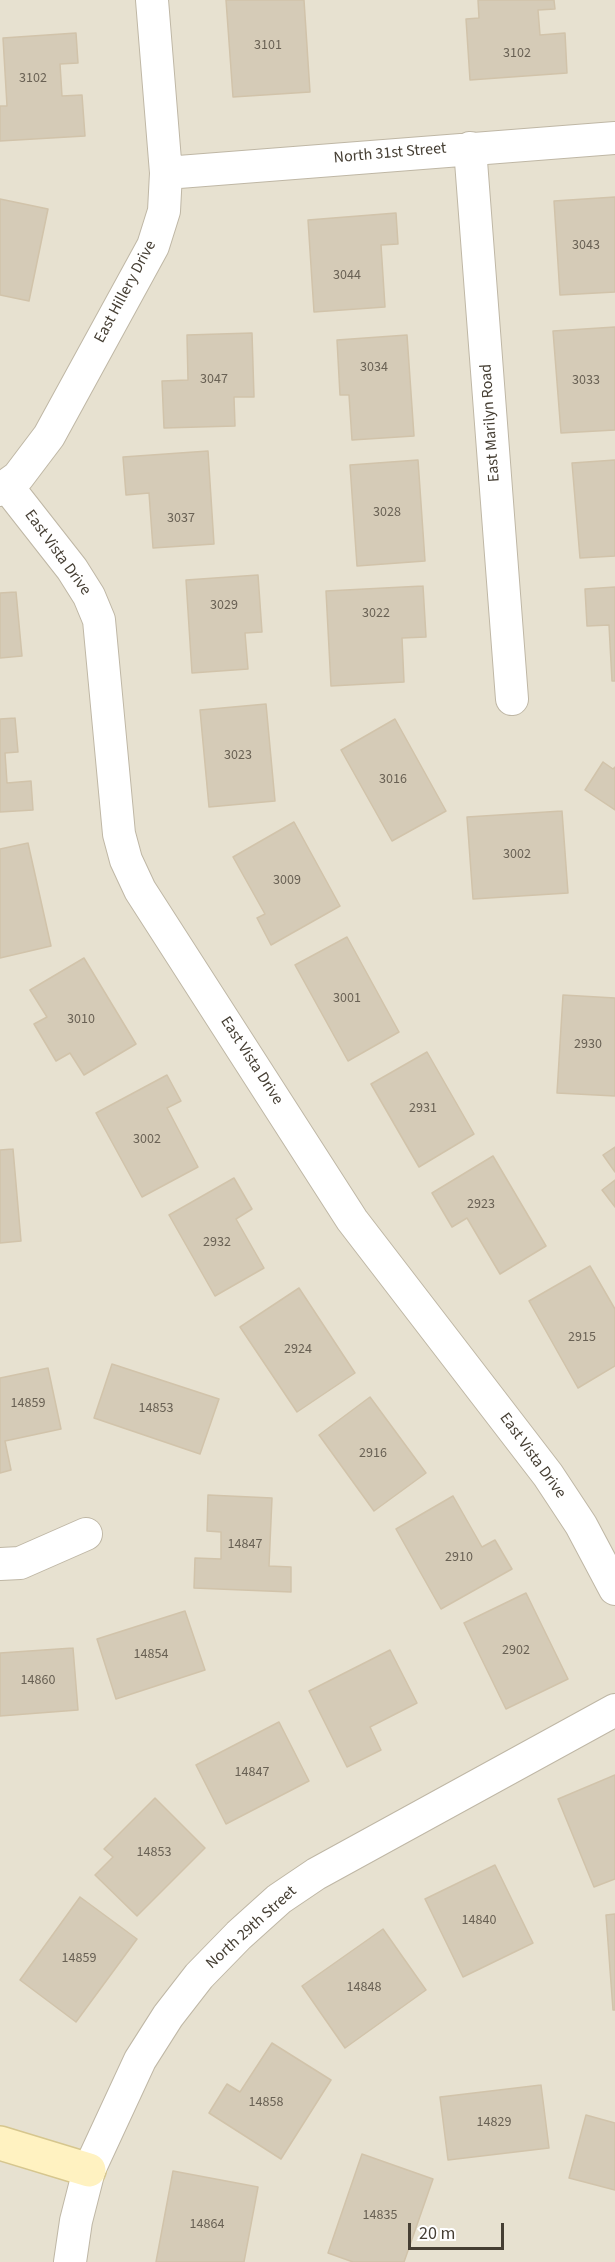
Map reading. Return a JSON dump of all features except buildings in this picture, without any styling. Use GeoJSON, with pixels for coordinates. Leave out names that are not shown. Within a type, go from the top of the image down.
{"type":"FeatureCollection","features":[{"type":"Feature","properties":{"kind":"street","name":"East Hillery Drive"},"geometry":{"type":"LineString","coordinates":[[3,488],[25,470],[48,436],[153,246],[164,211],[166,173],[152,0]]}},
{"type":"Feature","properties":{"kind":"street","name":"North 31st Street"},"geometry":{"type":"LineString","coordinates":[[166,173],[615,138]]}},
{"type":"Feature","properties":{"kind":"street","name":"East Marilyn Road"},"geometry":{"type":"LineString","coordinates":[[470,148],[512,699]]}},
{"type":"Feature","properties":{"kind":"street","name":"East Vista Drive"},"geometry":{"type":"LineString","coordinates":[[3,488],[72,569],[90,596],[99,620],[119,834],[126,860],[140,890],[352,1220],[548,1475],[581,1525],[615,1589]]}},
{"type":"Feature","properties":{"kind":"street"},"geometry":{"type":"LineString","coordinates":[[0,1564],[20,1563],[87,1534]]}},
{"type":"Feature","properties":{"kind":"street","name":"North 29th Street"},"geometry":{"type":"LineString","coordinates":[[89,2170],[140,2060],[168,2016],[199,1976],[279,1899],[361,1847],[615,1710]]}},
{"type":"Feature","properties":{"kind":"street"},"geometry":{"type":"LineString","coordinates":[[0,2143],[89,2170],[76,2221],[70,2262]]}},
{"type":"Feature","properties":{"kind":"shaded area"},"geometry":{"type":"Polygon","coordinates":[[[0,0],[615,0],[615,2262],[0,2262],[0,0]]]}}]}
